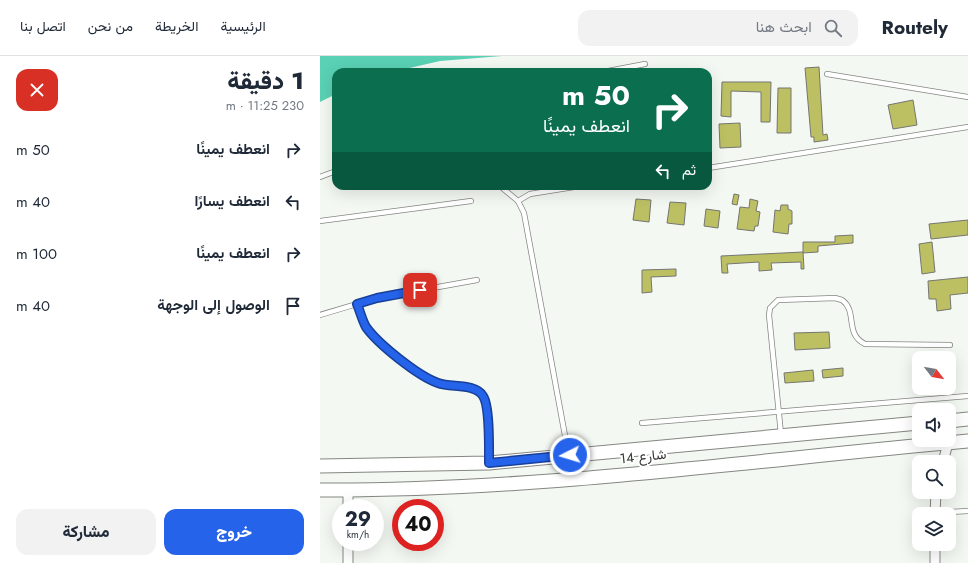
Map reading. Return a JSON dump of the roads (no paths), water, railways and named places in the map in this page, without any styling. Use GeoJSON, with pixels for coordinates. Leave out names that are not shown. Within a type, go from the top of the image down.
{"type":"FeatureCollection","features":[{"type":"Feature","properties":{"kind":"street"},"geometry":{"type":"LineString","coordinates":[[956,420],[968,419]]}},
{"type":"Feature","properties":{"kind":"street","name":"شارع 14"},"geometry":{"type":"LineString","coordinates":[[320,466],[489,463],[912,424]]}},
{"type":"Feature","properties":{"kind":"street","name":"شارع 14"},"geometry":{"type":"LineString","coordinates":[[956,442],[968,441]]}},
{"type":"Feature","properties":{"kind":"street","name":"شارع 14"},"geometry":{"type":"LineString","coordinates":[[320,490],[453,487],[573,478],[912,446]]}},
{"type":"Feature","properties":{"kind":"street"},"geometry":{"type":"LineString","coordinates":[[348,490],[348,499]]}},
{"type":"Feature","properties":{"kind":"street"},"geometry":{"type":"LineString","coordinates":[[348,551],[348,563]]}},
{"type":"Feature","properties":{"kind":"street"},"geometry":{"type":"LineString","coordinates":[[935,551],[935,563]]}},
{"type":"Feature","properties":{"kind":"lane"},"geometry":{"type":"LineString","coordinates":[[624,68],[646,64]]}},
{"type":"Feature","properties":{"kind":"lane"},"geometry":{"type":"LineString","coordinates":[[827,74],[968,97]]}},
{"type":"Feature","properties":{"kind":"lane"},"geometry":{"type":"LineString","coordinates":[[712,167],[968,127]]}},
{"type":"Feature","properties":{"kind":"lane"},"geometry":{"type":"LineString","coordinates":[[320,177],[332,172]]}},
{"type":"Feature","properties":{"kind":"lane"},"geometry":{"type":"LineString","coordinates":[[505,190],[518,201],[524,213],[570,455],[573,478]]}},
{"type":"Feature","properties":{"kind":"lane"},"geometry":{"type":"LineString","coordinates":[[518,201],[526,195],[550,190]]}},
{"type":"Feature","properties":{"kind":"lane"},"geometry":{"type":"LineString","coordinates":[[320,221],[471,201]]}},
{"type":"Feature","properties":{"kind":"lane"},"geometry":{"type":"LineString","coordinates":[[320,315],[377,298],[477,280]]}},
{"type":"Feature","properties":{"kind":"lane"},"geometry":{"type":"LineString","coordinates":[[781,436],[769,315],[770,308],[778,300],[835,298],[842,300],[848,308],[855,336],[865,344],[950,345]]}},
{"type":"Feature","properties":{"kind":"lane"},"geometry":{"type":"LineString","coordinates":[[357,304],[366,326],[374,336],[416,370],[438,383],[475,390],[483,396],[486,405],[489,463]]}},
{"type":"Feature","properties":{"kind":"lane"},"geometry":{"type":"LineString","coordinates":[[642,423],[778,413],[968,396]]}},
{"type":"Feature","properties":{"kind":"lane"},"geometry":{"type":"LineString","coordinates":[[956,512],[968,511]]}}]}
